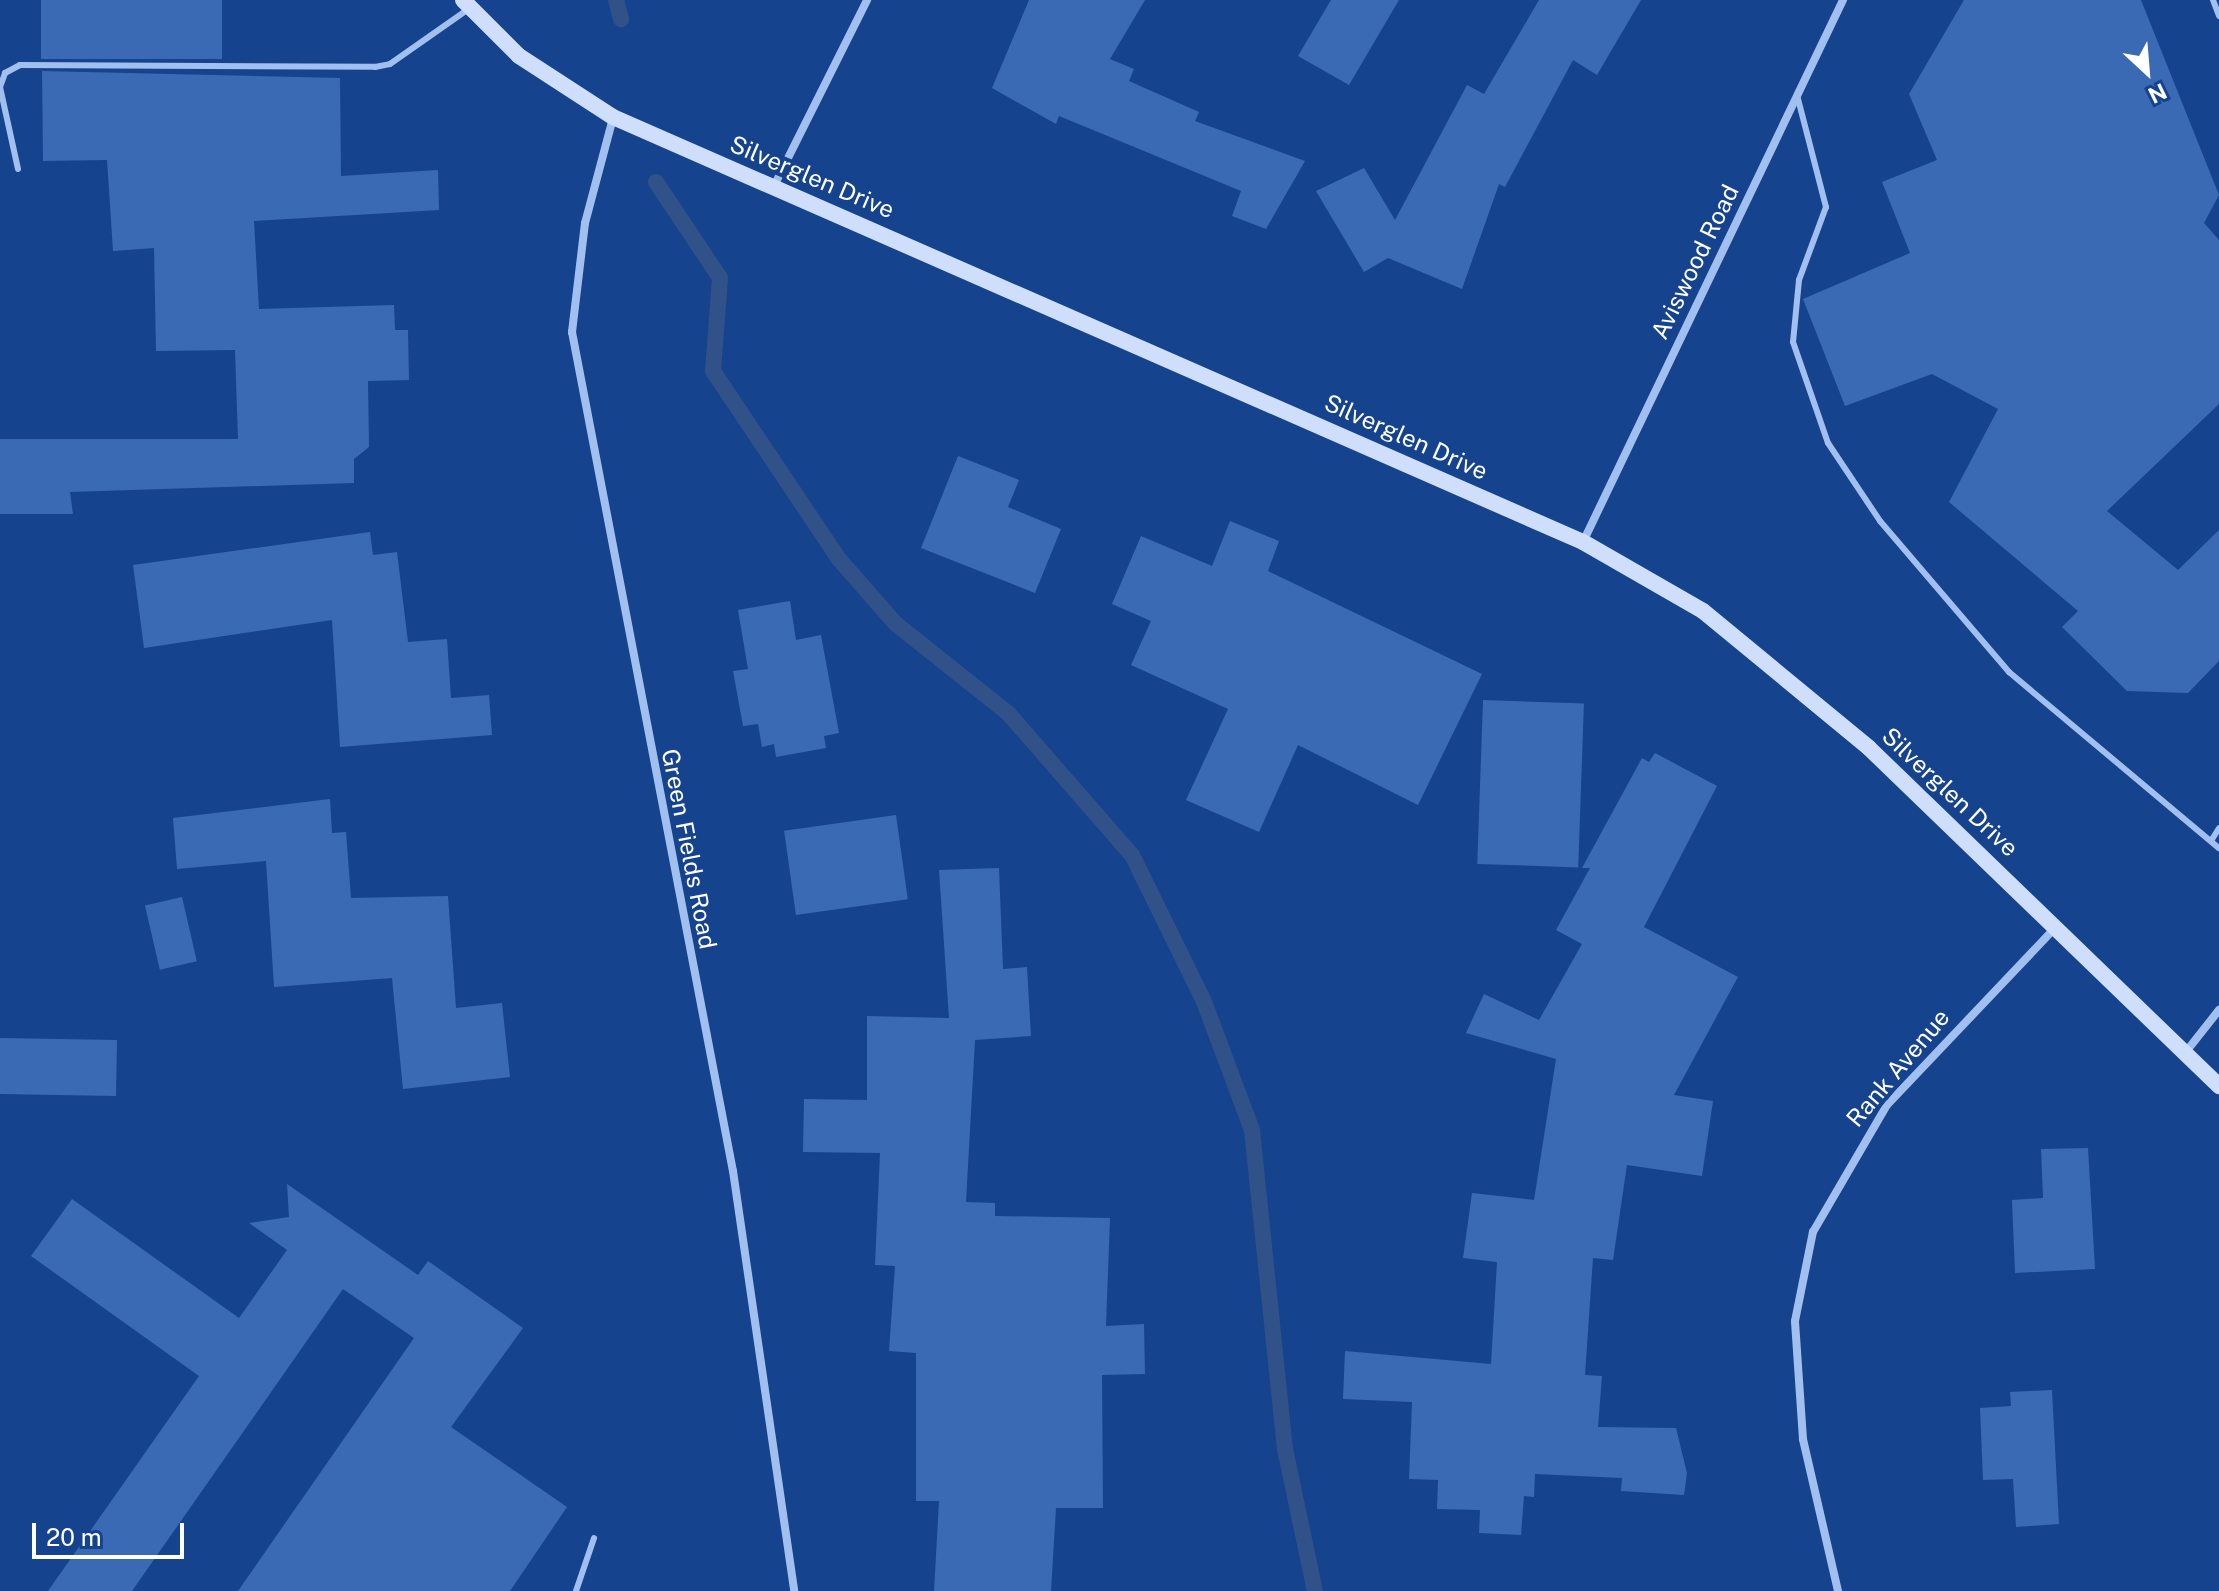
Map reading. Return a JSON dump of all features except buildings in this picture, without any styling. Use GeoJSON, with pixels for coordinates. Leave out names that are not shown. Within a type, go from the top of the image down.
{"type":"FeatureCollection","features":[{"type":"Feature","properties":{"kind":"street"},"geometry":{"type":"LineString","coordinates":[[774,186],[867,0]]}},
{"type":"Feature","properties":{"kind":"street","name":"Aviswood Road"},"geometry":{"type":"LineString","coordinates":[[1583,542],[1843,0]]}},
{"type":"Feature","properties":{"kind":"street","name":"Silverglen Drive"},"geometry":{"type":"LineString","coordinates":[[467,4],[519,56],[613,117],[1583,542],[1744,640],[2057,926],[2219,1086]]}},
{"type":"Feature","properties":{"kind":"street","name":"Green Fields Road"},"geometry":{"type":"LineString","coordinates":[[613,117],[585,223],[572,332],[733,1171],[794,1591]]}},
{"type":"Feature","properties":{"kind":"street","name":"Rank Avenue"},"geometry":{"type":"LineString","coordinates":[[1838,1591],[1803,1439],[1796,1336],[1813,1232],[1887,1105],[2057,926]]}},
{"type":"Feature","properties":{"kind":"street"},"geometry":{"type":"LineString","coordinates":[[2185,1053],[2219,1010]]}},
{"type":"Feature","properties":{"kind":"lane"},"geometry":{"type":"LineString","coordinates":[[2213,0],[2219,16]]}},
{"type":"Feature","properties":{"kind":"lane"},"geometry":{"type":"LineString","coordinates":[[18,169],[0,87],[5,73],[20,65],[375,67],[467,4]]}},
{"type":"Feature","properties":{"kind":"lane"},"geometry":{"type":"LineString","coordinates":[[1797,95],[1826,207],[1799,280],[1793,342],[1828,443],[1880,521],[2009,672],[2219,848]]}},
{"type":"Feature","properties":{"kind":"lane"},"geometry":{"type":"LineString","coordinates":[[2211,841],[2219,828]]}},
{"type":"Feature","properties":{"kind":"lane"},"geometry":{"type":"LineString","coordinates":[[576,1591],[594,1538]]}},
{"type":"Feature","properties":{"kind":"waterway"},"geometry":{"type":"LineString","coordinates":[[616,0],[621,19]]}},
{"type":"Feature","properties":{"kind":"waterway"},"geometry":{"type":"LineString","coordinates":[[656,182],[720,278],[713,371],[839,559],[896,624],[1008,713],[1132,855],[1203,999],[1252,1130],[1285,1449],[1315,1591]]}}]}
